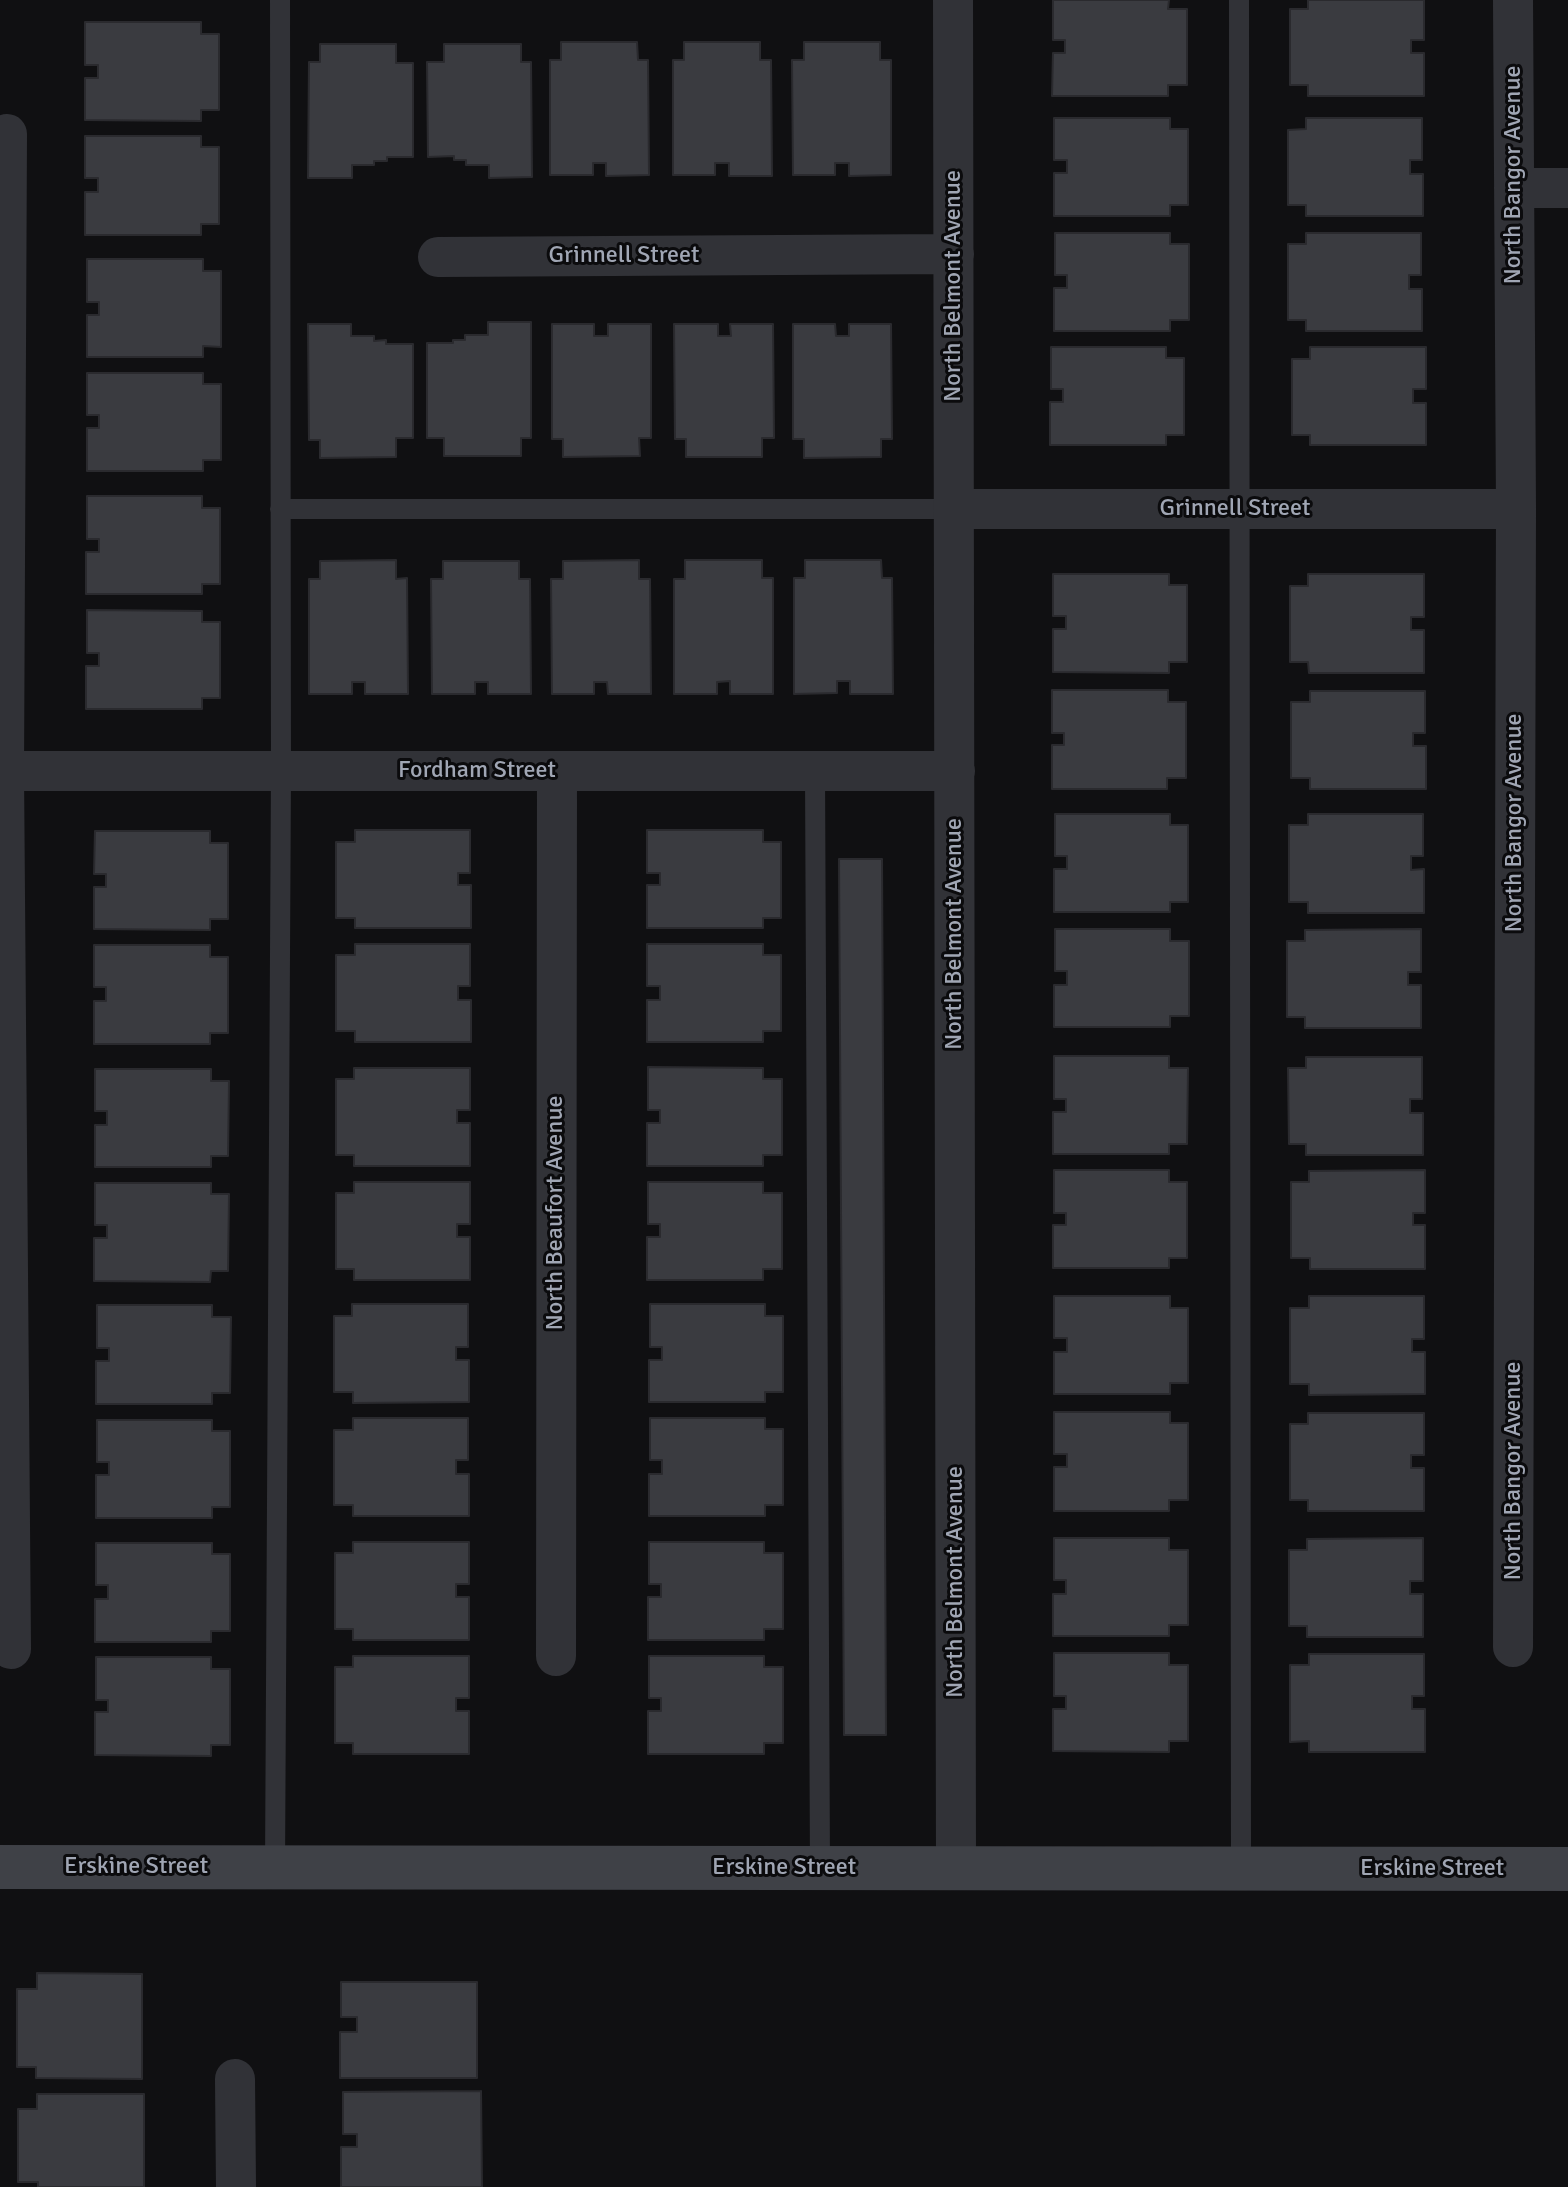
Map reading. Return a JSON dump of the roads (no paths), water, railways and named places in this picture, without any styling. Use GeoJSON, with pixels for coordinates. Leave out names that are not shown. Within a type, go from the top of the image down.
{"type":"FeatureCollection","features":[{"type":"Feature","properties":{"kind":"main road","name":"Erskine Street"},"geometry":{"type":"LineString","coordinates":[[0,1867],[1568,1869]]}},
{"type":"Feature","properties":{"kind":"street","name":"North Belmont Avenue"},"geometry":{"type":"LineString","coordinates":[[953,0],[956,1868]]}},
{"type":"Feature","properties":{"kind":"street","name":"North Bangor Avenue"},"geometry":{"type":"LineString","coordinates":[[1513,0],[1516,509],[1513,1647]]}},
{"type":"Feature","properties":{"kind":"street"},"geometry":{"type":"LineString","coordinates":[[7,134],[2,771],[11,1649]]}},
{"type":"Feature","properties":{"kind":"street"},"geometry":{"type":"LineString","coordinates":[[1514,188],[1568,188]]}},
{"type":"Feature","properties":{"kind":"street","name":"Grinnell Street"},"geometry":{"type":"LineString","coordinates":[[438,257],[954,254]]}},
{"type":"Feature","properties":{"kind":"street","name":"Grinnell Street"},"geometry":{"type":"LineString","coordinates":[[954,509],[1516,509]]}},
{"type":"Feature","properties":{"kind":"street","name":"Fordham Street"},"geometry":{"type":"LineString","coordinates":[[2,771],[955,771]]}},
{"type":"Feature","properties":{"kind":"street","name":"North Beaufort Avenue"},"geometry":{"type":"LineString","coordinates":[[556,1656],[557,771]]}},
{"type":"Feature","properties":{"kind":"street"},"geometry":{"type":"LineString","coordinates":[[235,2079],[236,2187]]}},
{"type":"Feature","properties":{"kind":"lane"},"geometry":{"type":"LineString","coordinates":[[275,1867],[281,771],[280,0]]}},
{"type":"Feature","properties":{"kind":"lane"},"geometry":{"type":"LineString","coordinates":[[1239,0],[1241,1869]]}},
{"type":"Feature","properties":{"kind":"lane"},"geometry":{"type":"LineString","coordinates":[[280,509],[954,509]]}},
{"type":"Feature","properties":{"kind":"lane"},"geometry":{"type":"LineString","coordinates":[[815,771],[820,1868]]}}]}
